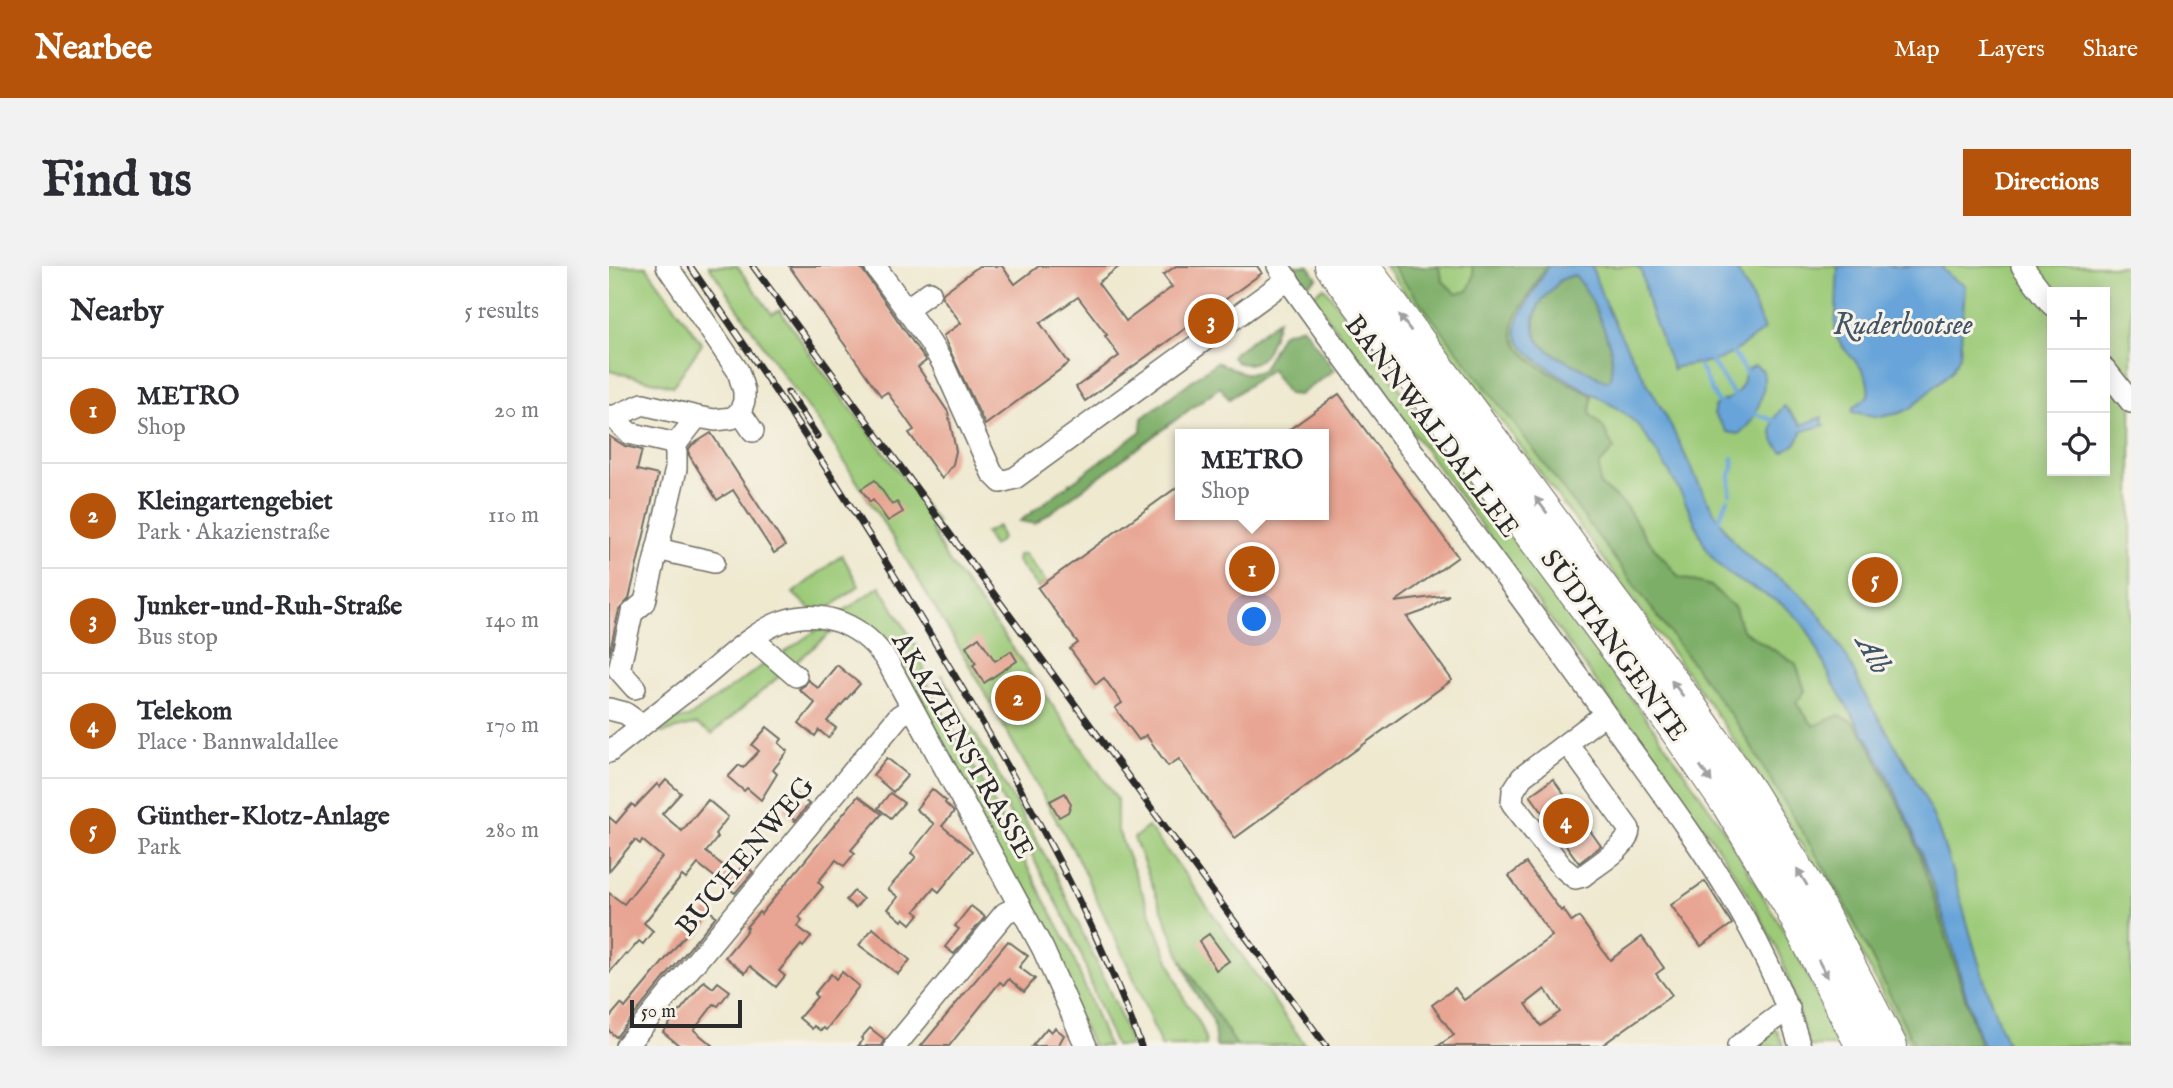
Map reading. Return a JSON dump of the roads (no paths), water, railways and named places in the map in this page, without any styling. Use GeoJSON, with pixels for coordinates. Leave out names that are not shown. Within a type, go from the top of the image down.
{"type":"FeatureCollection","features":[{"type":"Feature","properties":{"kind":"highway","name":"SÜDTANGENTE"},"geometry":{"type":"LineString","coordinates":[[1332,266],[1664,713],[1728,805],[1788,903],[1862,1046]]}},
{"type":"Feature","properties":{"kind":"highway","name":"SÜDTANGENTE"},"geometry":{"type":"LineString","coordinates":[[1363,266],[1686,700],[1749,791],[1808,886],[1891,1046]]}},
{"type":"Feature","properties":{"kind":"street"},"geometry":{"type":"LineString","coordinates":[[667,266],[738,371],[744,391],[740,412],[732,418],[715,420],[643,404],[611,416],[629,433],[676,444]]}},
{"type":"Feature","properties":{"kind":"street"},"geometry":{"type":"LineString","coordinates":[[875,266],[942,362],[992,473],[1002,482],[1015,478],[1283,273]]}},
{"type":"Feature","properties":{"kind":"street"},"geometry":{"type":"LineString","coordinates":[[2022,266],[2047,298]]}},
{"type":"Feature","properties":{"kind":"street","name":"BANNWALDALLEE"},"geometry":{"type":"LineString","coordinates":[[1283,273],[1493,558],[1724,882],[1765,954],[1789,1008],[1800,1046]]}},
{"type":"Feature","properties":{"kind":"street"},"geometry":{"type":"LineString","coordinates":[[906,309],[930,292]]}},
{"type":"Feature","properties":{"kind":"street"},"geometry":{"type":"LineString","coordinates":[[2110,375],[2131,402]]}},
{"type":"Feature","properties":{"kind":"street"},"geometry":{"type":"LineString","coordinates":[[740,412],[753,431]]}},
{"type":"Feature","properties":{"kind":"street"},"geometry":{"type":"LineString","coordinates":[[635,688],[619,670],[632,613],[645,602],[676,469],[676,444],[697,417]]}},
{"type":"Feature","properties":{"kind":"street"},"geometry":{"type":"LineString","coordinates":[[657,549],[715,562]]}},
{"type":"Feature","properties":{"kind":"street","name":"AKAZIENSTRASSE"},"geometry":{"type":"LineString","coordinates":[[609,752],[753,639],[781,622],[818,617],[845,624],[867,636],[876,645],[912,708],[1043,949],[1086,1046]]}},
{"type":"Feature","properties":{"kind":"street"},"geometry":{"type":"LineString","coordinates":[[753,639],[796,676]]}},
{"type":"Feature","properties":{"kind":"street","name":"BUCHENWEG"},"geometry":{"type":"LineString","coordinates":[[626,1046],[899,716],[912,708]]}},
{"type":"Feature","properties":{"kind":"street"},"geometry":{"type":"LineString","coordinates":[[609,709],[625,713],[642,725]]}},
{"type":"Feature","properties":{"kind":"street"},"geometry":{"type":"LineString","coordinates":[[1566,743],[1629,830],[1630,837],[1624,845],[1583,876],[1575,878],[1563,868],[1512,803],[1513,791],[1522,778],[1566,743],[1605,714]]}},
{"type":"Feature","properties":{"kind":"street"},"geometry":{"type":"LineString","coordinates":[[895,1046],[1005,913],[1020,906]]}},
{"type":"Feature","properties":{"kind":"street"},"geometry":{"type":"LineString","coordinates":[[1738,1046],[1789,1008]]}},
{"type":"Feature","properties":{"kind":"water"},"geometry":{"type":"Polygon","coordinates":[[[1548,266],[1592,266],[1614,321],[1725,529],[1749,557],[1794,589],[1810,604],[1846,656],[1867,699],[1931,812],[1988,993],[2008,1046],[1983,1046],[1938,900],[1910,825],[1880,760],[1832,681],[1802,623],[1791,611],[1730,574],[1713,559],[1661,459],[1639,427],[1627,415],[1547,367],[1519,341],[1517,322],[1548,266]],[[1574,275],[1560,280],[1539,305],[1534,329],[1538,339],[1552,353],[1607,381],[1610,379],[1612,365],[1609,343],[1596,310],[1574,275]]]}},
{"type":"Feature","properties":{"kind":"water"},"geometry":{"type":"Polygon","coordinates":[[[1635,266],[1735,266],[1751,296],[1764,330],[1733,353],[1718,360],[1673,370],[1650,309],[1641,270],[1635,266]]]}},
{"type":"Feature","properties":{"kind":"water","name":"Ruderbootsee"},"geometry":{"type":"Polygon","coordinates":[[[1838,266],[1940,266],[1953,279],[1965,285],[1960,355],[1952,371],[1911,408],[1880,417],[1852,412],[1853,408],[1868,396],[1868,386],[1862,370],[1835,334],[1838,266]]]}},
{"type":"Feature","properties":{"kind":"water"},"geometry":{"type":"Polygon","coordinates":[[[1755,366],[1763,371],[1762,397],[1744,429],[1738,434],[1727,432],[1714,414],[1714,407],[1736,393],[1746,373],[1755,366]]]}},
{"type":"Feature","properties":{"kind":"water"},"geometry":{"type":"Polygon","coordinates":[[[1784,406],[1801,425],[1822,417],[1825,425],[1803,431],[1795,444],[1783,452],[1774,441],[1772,429],[1775,417],[1784,406]]]}},
{"type":"Feature","properties":{"kind":"waterway"},"geometry":{"type":"LineString","coordinates":[[1733,353],[1747,374]]}},
{"type":"Feature","properties":{"kind":"waterway"},"geometry":{"type":"LineString","coordinates":[[1712,362],[1737,400]]}},
{"type":"Feature","properties":{"kind":"waterway"},"geometry":{"type":"LineString","coordinates":[[1699,365],[1718,403],[1721,403]]}},
{"type":"Feature","properties":{"kind":"waterway"},"geometry":{"type":"LineString","coordinates":[[1750,412],[1778,422]]}},
{"type":"Feature","properties":{"kind":"waterway"},"geometry":{"type":"LineString","coordinates":[[1730,493],[1733,458]]}},
{"type":"Feature","properties":{"kind":"waterway"},"geometry":{"type":"LineString","coordinates":[[1718,520],[1728,499]]}},
{"type":"Feature","properties":{"kind":"railway"},"geometry":{"type":"LineString","coordinates":[[690,266],[829,472],[985,727],[1059,860],[1103,952],[1141,1046]]}},
{"type":"Feature","properties":{"kind":"railway"},"geometry":{"type":"LineString","coordinates":[[753,266],[1326,1046]]}},
{"type":"Feature","properties":{"kind":"railway"},"geometry":{"type":"LineString","coordinates":[[788,392],[817,436]]}},
{"type":"Feature","properties":{"kind":"place","name":"Junker-und-Ruh-Straße"},"geometry":{"type":"Point","coordinates":[1211,321]}},
{"type":"Feature","properties":{"kind":"place","name":"METRO"},"geometry":{"type":"Point","coordinates":[1252,569]}},
{"type":"Feature","properties":{"kind":"place","name":"Günther-Klotz-Anlage"},"geometry":{"type":"Point","coordinates":[1875,580]}},
{"type":"Feature","properties":{"kind":"place","name":"Kleingartengebiet"},"geometry":{"type":"Point","coordinates":[1018,698]}},
{"type":"Feature","properties":{"kind":"place","name":"Telekom"},"geometry":{"type":"Point","coordinates":[1566,821]}},
{"type":"Feature","properties":{"kind":"water label","name":"Alb"},"geometry":{"type":"Point","coordinates":[1872,655]}}]}
